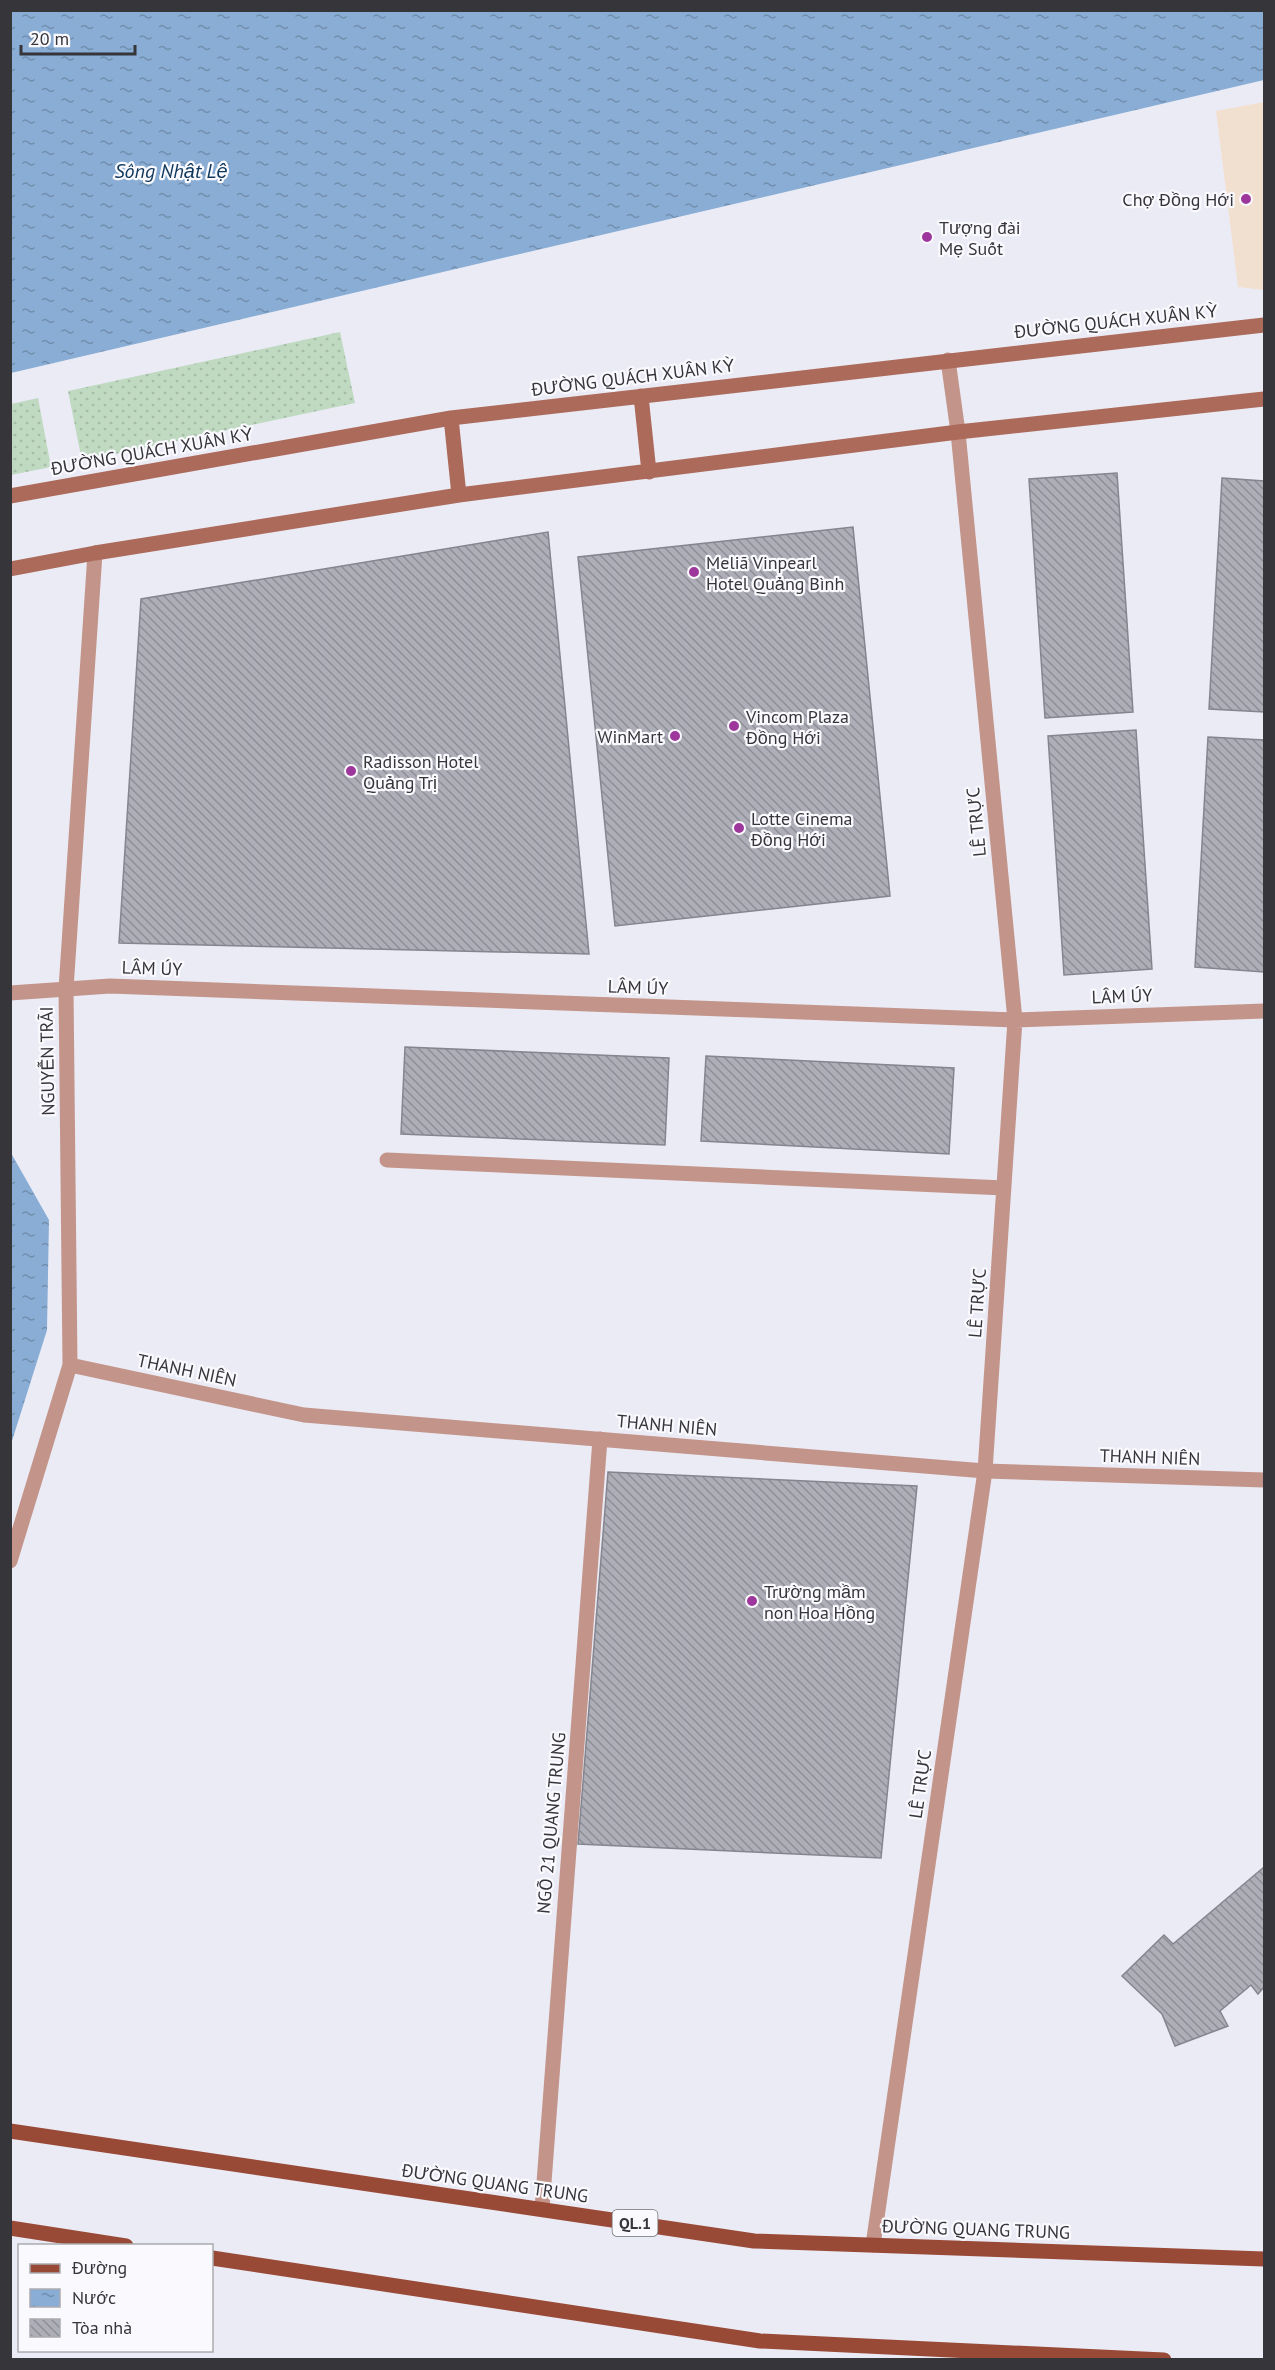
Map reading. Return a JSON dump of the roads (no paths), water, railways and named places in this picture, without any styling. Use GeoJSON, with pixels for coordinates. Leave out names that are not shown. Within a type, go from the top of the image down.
{"type":"FeatureCollection","features":[{"type":"Feature","properties":{"kind":"main road","name":"ĐƯỜNG QUÁCH XUÂN KỲ"},"geometry":{"type":"LineString","coordinates":[[10,496],[452,418],[1264,325]]}},
{"type":"Feature","properties":{"kind":"main road"},"geometry":{"type":"LineString","coordinates":[[641,396],[649,472]]}},
{"type":"Feature","properties":{"kind":"main road"},"geometry":{"type":"LineString","coordinates":[[10,568],[459,495],[958,432],[1264,399]]}},
{"type":"Feature","properties":{"kind":"main road"},"geometry":{"type":"LineString","coordinates":[[452,418],[459,495]]}},
{"type":"Feature","properties":{"kind":"main road","name":"ĐƯỜNG QUANG TRUNG"},"geometry":{"type":"LineString","coordinates":[[10,2131],[754,2241],[1264,2259]]}},
{"type":"Feature","properties":{"kind":"main road"},"geometry":{"type":"LineString","coordinates":[[10,2228],[113,2244]]}},
{"type":"Feature","properties":{"kind":"main road"},"geometry":{"type":"LineString","coordinates":[[213,2258],[760,2341],[1164,2360]]}},
{"type":"Feature","properties":{"kind":"street","name":"LÊ TRỰC"},"geometry":{"type":"LineString","coordinates":[[873,2245],[985,1471],[1015,1020],[958,432],[948,360]]}},
{"type":"Feature","properties":{"kind":"street","name":"NGUYỄN TRÃI"},"geometry":{"type":"LineString","coordinates":[[10,1561],[70,1365],[66,989],[95,553]]}},
{"type":"Feature","properties":{"kind":"street","name":"LÂM ÚY"},"geometry":{"type":"LineString","coordinates":[[10,993],[110,986],[1015,1020],[1264,1011]]}},
{"type":"Feature","properties":{"kind":"street"},"geometry":{"type":"LineString","coordinates":[[387,1160],[1004,1188]]}},
{"type":"Feature","properties":{"kind":"street","name":"THANH NIÊN"},"geometry":{"type":"LineString","coordinates":[[70,1365],[304,1415],[985,1471],[1264,1480]]}},
{"type":"Feature","properties":{"kind":"street","name":"NGÕ 21 QUANG TRUNG"},"geometry":{"type":"LineString","coordinates":[[542,2209],[600,1439]]}},
{"type":"Feature","properties":{"kind":"water","name":"Sông Nhật Lệ"},"geometry":{"type":"Polygon","coordinates":[[[10,11],[1264,11],[1264,80],[11,373],[10,11]]]}},
{"type":"Feature","properties":{"kind":"water"},"geometry":{"type":"Polygon","coordinates":[[[11,1153],[49,1220],[47,1330],[11,1444],[11,1153]]]}},
{"type":"Feature","properties":{"kind":"place","name":"Chợ Đồng Hới"},"geometry":{"type":"Point","coordinates":[1246,199]}},
{"type":"Feature","properties":{"kind":"place","name":"Tượng đài Mẹ Suốt"},"geometry":{"type":"Point","coordinates":[927,237]}},
{"type":"Feature","properties":{"kind":"place","name":"Meliã Vinpearl Hotel Quảng Bình"},"geometry":{"type":"Point","coordinates":[694,572]}},
{"type":"Feature","properties":{"kind":"place","name":"Vincom Plaza Đồng Hới"},"geometry":{"type":"Point","coordinates":[734,726]}},
{"type":"Feature","properties":{"kind":"place","name":"WinMart"},"geometry":{"type":"Point","coordinates":[675,736]}},
{"type":"Feature","properties":{"kind":"place","name":"Radisson Hotel Quảng Trị"},"geometry":{"type":"Point","coordinates":[351,771]}},
{"type":"Feature","properties":{"kind":"place","name":"Lotte Cinema Đồng Hới"},"geometry":{"type":"Point","coordinates":[739,828]}},
{"type":"Feature","properties":{"kind":"place","name":"Trường mầm non Hoa Hồng"},"geometry":{"type":"Point","coordinates":[752,1601]}}]}
